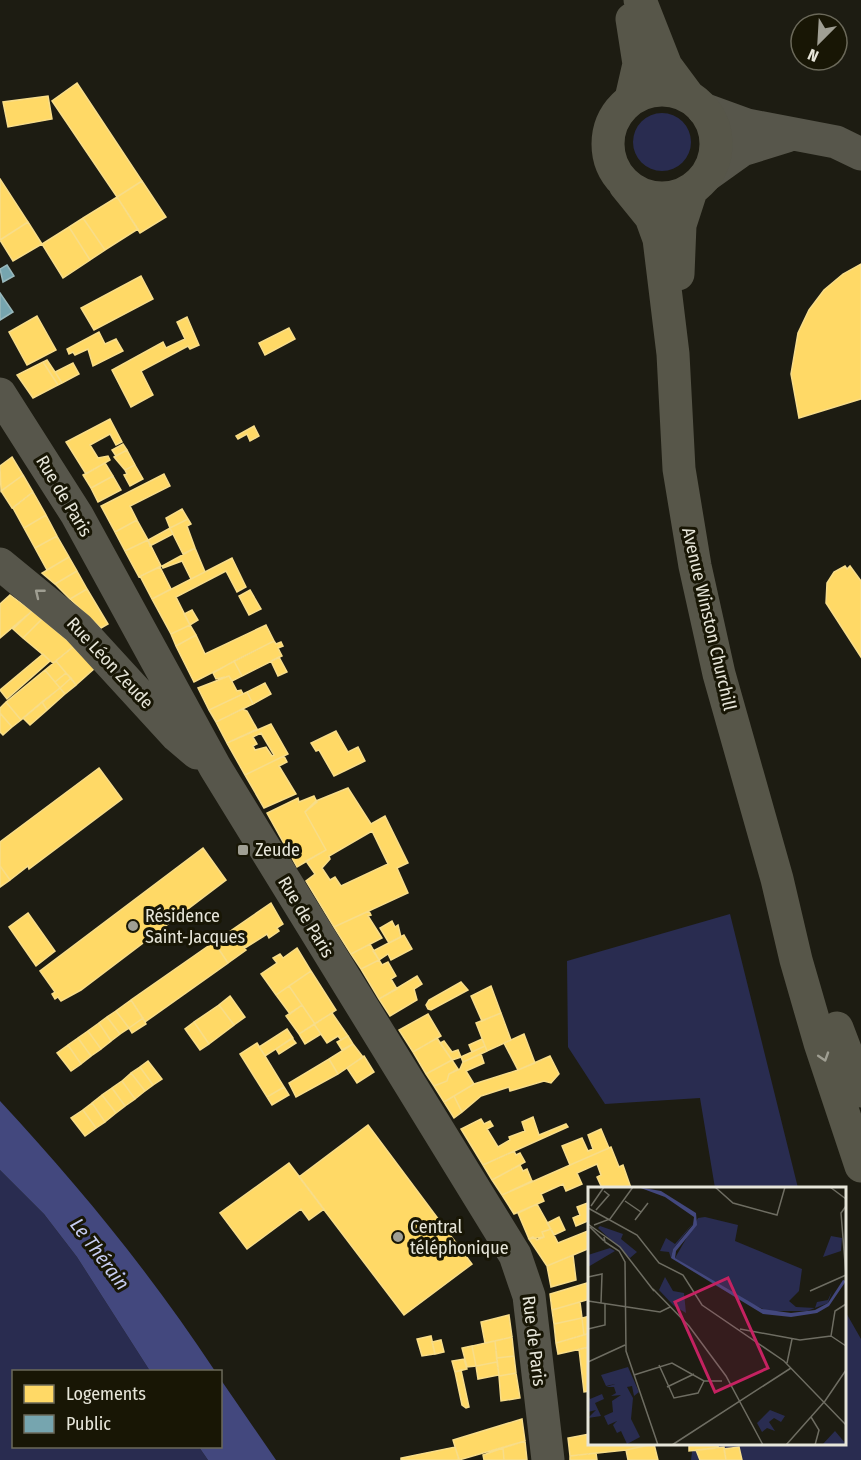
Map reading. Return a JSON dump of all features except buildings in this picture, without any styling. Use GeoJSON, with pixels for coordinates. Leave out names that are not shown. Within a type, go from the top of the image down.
{"type":"FeatureCollection","features":[{"type":"Feature","properties":{"kind":"main road"},"geometry":{"type":"LineString","coordinates":[[626,0],[639,54],[638,74],[631,99]]}},
{"type":"Feature","properties":{"kind":"main road"},"geometry":{"type":"LineString","coordinates":[[640,0],[666,66],[696,103],[712,125],[716,139],[713,162],[699,183],[673,198],[654,199],[641,195],[625,185],[611,166],[607,138],[615,116],[631,99],[648,92],[662,90],[696,103]]}},
{"type":"Feature","properties":{"kind":"main road","name":"Avenue Winston Churchill"},"geometry":{"type":"LineString","coordinates":[[673,354],[679,236],[699,183]]}},
{"type":"Feature","properties":{"kind":"main road","name":"Avenue Winston Churchill"},"geometry":{"type":"LineString","coordinates":[[625,185],[646,209],[656,228],[662,257],[673,354],[679,469],[695,566],[719,674],[777,879],[796,960],[820,1043],[861,1166]]}},
{"type":"Feature","properties":{"kind":"main road","name":"Avenue Winston Churchill"},"geometry":{"type":"LineString","coordinates":[[777,879],[861,1091]]}},
{"type":"Feature","properties":{"kind":"street"},"geometry":{"type":"LineString","coordinates":[[696,103],[747,125],[836,142],[861,154]]}},
{"type":"Feature","properties":{"kind":"street"},"geometry":{"type":"LineString","coordinates":[[699,183],[742,150],[767,140],[794,135]]}},
{"type":"Feature","properties":{"kind":"street","name":"Rue de Paris"},"geometry":{"type":"LineString","coordinates":[[0,394],[77,515],[215,766],[515,1255],[529,1296],[548,1460]]}},
{"type":"Feature","properties":{"kind":"street","name":"Rue Léon Zeude"},"geometry":{"type":"LineString","coordinates":[[0,564],[78,628],[177,736],[215,766]]}},
{"type":"Feature","properties":{"kind":"shaded area"},"geometry":{"type":"Polygon","coordinates":[[[662,113],[673,115],[686,126],[691,142],[689,153],[678,166],[662,171],[651,169],[638,158],[633,142],[635,131],[646,118],[662,113]]]}},
{"type":"Feature","properties":{"kind":"shaded area"},"geometry":{"type":"Polygon","coordinates":[[[730,914],[798,1187],[715,1187],[700,1098],[605,1104],[568,1047],[567,961],[730,914]]]}},
{"type":"Feature","properties":{"kind":"shaded area"},"geometry":{"type":"Polygon","coordinates":[[[0,1170],[44,1214],[77,1257],[149,1370],[12,1370],[12,1448],[200,1448],[208,1460],[0,1460],[0,1170]]]}},
{"type":"Feature","properties":{"kind":"shaded area"},"geometry":{"type":"Polygon","coordinates":[[[846,1313],[861,1339],[861,1460],[691,1460],[693,1445],[846,1445],[846,1313]]]}},
{"type":"Feature","properties":{"kind":"water","name":"Le Thérain"},"geometry":{"type":"Polygon","coordinates":[[[0,1101],[58,1165],[140,1265],[214,1370],[149,1370],[77,1257],[44,1214],[0,1170],[0,1101]]]}},
{"type":"Feature","properties":{"kind":"water"},"geometry":{"type":"Polygon","coordinates":[[[222,1381],[276,1460],[208,1460],[200,1448],[222,1448],[222,1381]]]}},
{"type":"Feature","properties":{"kind":"place","name":"Zeude"},"geometry":{"type":"Point","coordinates":[243,850]}},
{"type":"Feature","properties":{"kind":"place","name":"Résidence Saint-Jacques"},"geometry":{"type":"Point","coordinates":[133,926]}},
{"type":"Feature","properties":{"kind":"place","name":"Central téléphonique"},"geometry":{"type":"Point","coordinates":[398,1237]}}]}
